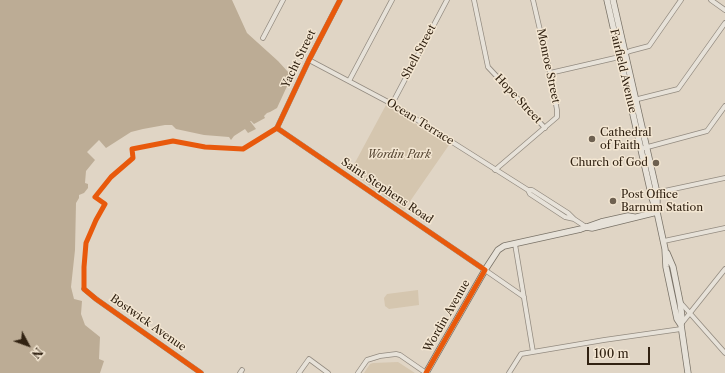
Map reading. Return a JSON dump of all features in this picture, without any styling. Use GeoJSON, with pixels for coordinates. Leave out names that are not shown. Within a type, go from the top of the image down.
{"type":"FeatureCollection","features":[{"type":"Feature","properties":{"kind":"main road","name":"Fairfield Avenue"},"geometry":{"type":"LineString","coordinates":[[607,0],[633,100],[664,241],[666,267],[677,319],[681,327]]}},
{"type":"Feature","properties":{"kind":"main road","name":"Fairfield Avenue"},"geometry":{"type":"LineString","coordinates":[[613,0],[622,54]]}},
{"type":"Feature","properties":{"kind":"main road","name":"Wordin Avenue"},"geometry":{"type":"LineString","coordinates":[[426,373],[498,250],[504,246],[586,227],[601,222],[657,212]]}},
{"type":"Feature","properties":{"kind":"main road","name":"Fairfield Avenue"},"geometry":{"type":"LineString","coordinates":[[665,249],[673,267],[680,302],[682,318],[681,327],[688,373]]}},
{"type":"Feature","properties":{"kind":"street"},"geometry":{"type":"LineString","coordinates":[[263,38],[283,0]]}},
{"type":"Feature","properties":{"kind":"street","name":"Yacht Street"},"geometry":{"type":"LineString","coordinates":[[277,128],[308,60],[340,0]]}},
{"type":"Feature","properties":{"kind":"street"},"geometry":{"type":"LineString","coordinates":[[349,82],[392,0]]}},
{"type":"Feature","properties":{"kind":"street","name":"Shell Street"},"geometry":{"type":"LineString","coordinates":[[392,104],[447,0]]}},
{"type":"Feature","properties":{"kind":"street","name":"Hope Street"},"geometry":{"type":"LineString","coordinates":[[474,0],[488,67],[545,128]]}},
{"type":"Feature","properties":{"kind":"street","name":"Monroe Street"},"geometry":{"type":"LineString","coordinates":[[533,0],[557,110],[557,117],[545,128]]}},
{"type":"Feature","properties":{"kind":"street"},"geometry":{"type":"LineString","coordinates":[[550,73],[649,46],[682,0]]}},
{"type":"Feature","properties":{"kind":"street"},"geometry":{"type":"LineString","coordinates":[[711,0],[725,10]]}},
{"type":"Feature","properties":{"kind":"street"},"geometry":{"type":"LineString","coordinates":[[633,100],[678,89],[725,23]]}},
{"type":"Feature","properties":{"kind":"street","name":"Ocean Terrace"},"geometry":{"type":"LineString","coordinates":[[308,60],[392,104],[528,190],[530,194],[565,217],[574,219],[586,227]]}},
{"type":"Feature","properties":{"kind":"street"},"geometry":{"type":"LineString","coordinates":[[643,148],[707,131],[725,106]]}},
{"type":"Feature","properties":{"kind":"street","name":"Saint Stephens Road"},"geometry":{"type":"LineString","coordinates":[[277,128],[524,297]]}},
{"type":"Feature","properties":{"kind":"street"},"geometry":{"type":"LineString","coordinates":[[495,170],[545,128]]}},
{"type":"Feature","properties":{"kind":"street"},"geometry":{"type":"LineString","coordinates":[[654,194],[725,178]]}},
{"type":"Feature","properties":{"kind":"street"},"geometry":{"type":"LineString","coordinates":[[664,241],[725,228]]}},
{"type":"Feature","properties":{"kind":"street"},"geometry":{"type":"LineString","coordinates":[[515,244],[533,352]]}},
{"type":"Feature","properties":{"kind":"street"},"geometry":{"type":"LineString","coordinates":[[509,373],[521,354],[681,327],[725,269]]}},
{"type":"Feature","properties":{"kind":"street","name":"Bostwick Avenue"},"geometry":{"type":"LineString","coordinates":[[84,289],[201,373]]}},
{"type":"Feature","properties":{"kind":"street"},"geometry":{"type":"LineString","coordinates":[[680,302],[725,353]]}},
{"type":"Feature","properties":{"kind":"street"},"geometry":{"type":"LineString","coordinates":[[358,373],[367,360],[380,356],[396,354],[400,355],[426,373]]}},
{"type":"Feature","properties":{"kind":"street"},"geometry":{"type":"LineString","coordinates":[[299,373],[309,359],[328,373]]}},
{"type":"Feature","properties":{"kind":"green space","name":"Wordin Park"},"geometry":{"type":"Polygon","coordinates":[[[386,105],[449,145],[404,210],[350,172],[386,105]]]}},
{"type":"Feature","properties":{"kind":"green space"},"geometry":{"type":"Polygon","coordinates":[[[418,290],[419,305],[389,309],[385,306],[384,298],[387,294],[418,290]]]}},
{"type":"Feature","properties":{"kind":"green space"},"geometry":{"type":"Polygon","coordinates":[[[398,362],[415,373],[364,373],[370,364],[373,363],[398,362]]]}},
{"type":"Feature","properties":{"kind":"shaded area"},"geometry":{"type":"Polygon","coordinates":[[[0,0],[232,0],[247,33],[289,73],[289,82],[277,108],[267,113],[264,116],[265,118],[254,124],[250,121],[256,129],[248,133],[245,129],[234,136],[231,140],[229,137],[204,135],[176,129],[172,125],[165,125],[131,132],[106,148],[99,140],[87,152],[95,160],[86,171],[85,183],[88,184],[88,188],[84,193],[79,195],[76,203],[75,250],[71,287],[74,299],[82,301],[81,314],[85,325],[100,337],[99,359],[104,361],[100,373],[0,373],[0,0]]]}},
{"type":"Feature","properties":{"kind":"cycle path"},"geometry":{"type":"LineString","coordinates":[[277,128],[309,60],[340,0]]}},
{"type":"Feature","properties":{"kind":"cycle path"},"geometry":{"type":"LineString","coordinates":[[277,128],[485,270],[426,373]]}},
{"type":"Feature","properties":{"kind":"cycle path"},"geometry":{"type":"LineString","coordinates":[[201,373],[84,289],[86,243],[105,204],[95,197],[111,177],[133,158],[132,149],[173,141],[205,147],[243,149],[277,128]]}},
{"type":"Feature","properties":{"kind":"place","name":"Cathedral of Faith"},"geometry":{"type":"Point","coordinates":[592,139]}},
{"type":"Feature","properties":{"kind":"place","name":"Church of God"},"geometry":{"type":"Point","coordinates":[656,163]}},
{"type":"Feature","properties":{"kind":"place","name":"Post Office Barnum Station"},"geometry":{"type":"Point","coordinates":[613,201]}}]}
